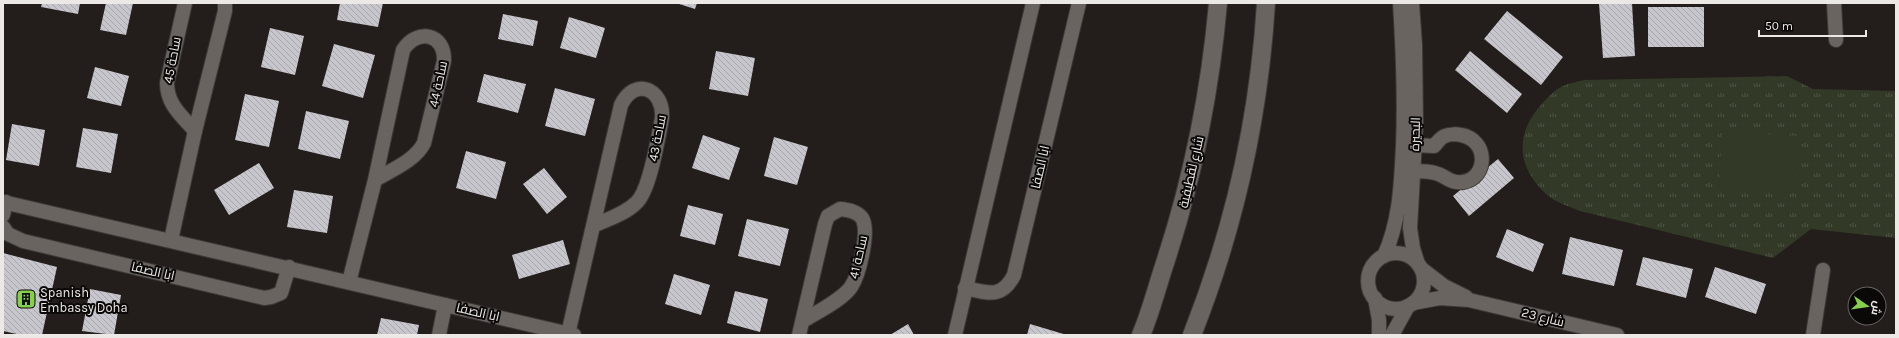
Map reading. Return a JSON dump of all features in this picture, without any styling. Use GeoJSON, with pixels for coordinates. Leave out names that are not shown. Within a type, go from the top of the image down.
{"type":"FeatureCollection","features":[{"type":"Feature","properties":{"kind":"street","name":"ساحة 45"},"geometry":{"type":"LineString","coordinates":[[185,3],[167,83],[167,92],[168,99],[195,131]]}},
{"type":"Feature","properties":{"kind":"street"},"geometry":{"type":"LineString","coordinates":[[171,240],[195,131],[225,11],[225,3]]}},
{"type":"Feature","properties":{"kind":"street"},"geometry":{"type":"LineString","coordinates":[[955,335],[1033,3]]}},
{"type":"Feature","properties":{"kind":"street","name":"ابا الصفا"},"geometry":{"type":"LineString","coordinates":[[966,288],[995,293],[1001,291],[1009,285],[1014,275],[1079,3]]}},
{"type":"Feature","properties":{"kind":"street","name":"شارع لقطيفية"},"geometry":{"type":"LineString","coordinates":[[1141,335],[1175,235],[1190,181],[1203,122],[1218,3]]}},
{"type":"Feature","properties":{"kind":"street"},"geometry":{"type":"LineString","coordinates":[[1192,335],[1217,268],[1244,166],[1261,62],[1266,3]]}},
{"type":"Feature","properties":{"kind":"street","name":"البحيرة"},"geometry":{"type":"LineString","coordinates":[[1400,3],[1404,86],[1413,171],[1410,228],[1413,248],[1420,267]]}},
{"type":"Feature","properties":{"kind":"street","name":"البحيرة"},"geometry":{"type":"LineString","coordinates":[[1384,256],[1394,234],[1411,141],[1416,86],[1412,3]]}},
{"type":"Feature","properties":{"kind":"street"},"geometry":{"type":"LineString","coordinates":[[1834,3],[1836,40]]}},
{"type":"Feature","properties":{"kind":"street","name":"ساحة 44"},"geometry":{"type":"LineString","coordinates":[[349,282],[375,180],[403,50],[408,42],[415,38],[422,36],[431,38],[438,42],[443,48],[444,55],[424,143],[421,149],[410,159],[375,180]]}},
{"type":"Feature","properties":{"kind":"street","name":"ساحة 43"},"geometry":{"type":"LineString","coordinates":[[571,334],[621,105],[625,96],[637,89],[654,93],[660,100],[663,109],[644,192],[636,204],[624,212],[595,225]]}},
{"type":"Feature","properties":{"kind":"street"},"geometry":{"type":"LineString","coordinates":[[1411,141],[1434,146],[1445,136],[1458,134],[1469,136],[1479,145],[1482,158],[1481,168],[1473,178],[1464,182],[1447,180],[1436,173],[1413,171]]}},
{"type":"Feature","properties":{"kind":"street","name":"ابا الصفا"},"geometry":{"type":"LineString","coordinates":[[4,206],[171,240],[571,334]]}},
{"type":"Feature","properties":{"kind":"street","name":"ساحة 41"},"geometry":{"type":"LineString","coordinates":[[799,335],[824,224],[828,216],[840,209],[855,212],[862,218],[865,233],[856,276],[851,287],[844,295],[803,320]]}},
{"type":"Feature","properties":{"kind":"street","name":"ابا الصفا"},"geometry":{"type":"LineString","coordinates":[[3,227],[8,234],[23,241],[264,298],[281,293],[288,267]]}},
{"type":"Feature","properties":{"kind":"street"},"geometry":{"type":"LineString","coordinates":[[1379,335],[1379,320],[1375,298],[1369,287],[1369,275],[1375,264],[1384,256],[1390,254],[1403,254],[1409,256],[1420,267],[1424,282],[1421,293],[1398,322],[1392,335]]}},
{"type":"Feature","properties":{"kind":"street","name":"شارع 23"},"geometry":{"type":"LineString","coordinates":[[1420,267],[1444,286],[1470,300]]}},
{"type":"Feature","properties":{"kind":"street"},"geometry":{"type":"LineString","coordinates":[[1813,335],[1823,270]]}},
{"type":"Feature","properties":{"kind":"street"},"geometry":{"type":"LineString","coordinates":[[1375,298],[1384,306],[1390,308],[1396,309],[1411,304]]}},
{"type":"Feature","properties":{"kind":"street","name":"شارع 23"},"geometry":{"type":"LineString","coordinates":[[1411,304],[1440,298],[1470,300],[1617,335]]}},
{"type":"Feature","properties":{"kind":"street"},"geometry":{"type":"LineString","coordinates":[[439,335],[446,305]]}},
{"type":"Feature","properties":{"kind":"green space"},"geometry":{"type":"Polygon","coordinates":[[[1787,76],[1813,89],[1896,91],[1896,238],[1811,229],[1773,258],[1580,211],[1557,201],[1545,193],[1529,172],[1525,161],[1523,139],[1526,128],[1532,117],[1550,95],[1568,84],[1584,80],[1787,76]]]}},
{"type":"Feature","properties":{"kind":"green space"},"geometry":{"type":"Polygon","coordinates":[[[1722,131],[1798,136],[1795,193],[1719,189],[1722,131]]]}},
{"type":"Feature","properties":{"kind":"building"},"geometry":{"type":"Polygon","coordinates":[[[42,3],[80,3],[78,14],[41,7],[42,3]]]}},
{"type":"Feature","properties":{"kind":"building"},"geometry":{"type":"Polygon","coordinates":[[[106,3],[133,3],[126,35],[100,30],[106,3]]]}},
{"type":"Feature","properties":{"kind":"building"},"geometry":{"type":"Polygon","coordinates":[[[340,3],[383,3],[378,27],[337,20],[340,3]]]}},
{"type":"Feature","properties":{"kind":"building"},"geometry":{"type":"Polygon","coordinates":[[[676,3],[697,3],[695,9],[676,3]]]}},
{"type":"Feature","properties":{"kind":"building"},"geometry":{"type":"Polygon","coordinates":[[[1599,3],[1632,3],[1635,56],[1603,58],[1599,3]]]}},
{"type":"Feature","properties":{"kind":"building"},"geometry":{"type":"Polygon","coordinates":[[[1648,7],[1704,7],[1704,47],[1648,47],[1648,7]]]}},
{"type":"Feature","properties":{"kind":"building"},"geometry":{"type":"Polygon","coordinates":[[[1507,11],[1563,57],[1541,85],[1484,39],[1507,11]]]}},
{"type":"Feature","properties":{"kind":"building"},"geometry":{"type":"Polygon","coordinates":[[[503,14],[538,21],[533,46],[498,39],[503,14]]]}},
{"type":"Feature","properties":{"kind":"building"},"geometry":{"type":"Polygon","coordinates":[[[569,17],[605,28],[596,58],[560,48],[569,17]]]}},
{"type":"Feature","properties":{"kind":"building"},"geometry":{"type":"Polygon","coordinates":[[[270,28],[304,36],[295,75],[261,67],[270,28]]]}},
{"type":"Feature","properties":{"kind":"building"},"geometry":{"type":"Polygon","coordinates":[[[334,44],[375,55],[363,98],[322,86],[334,44]]]}},
{"type":"Feature","properties":{"kind":"building"},"geometry":{"type":"Polygon","coordinates":[[[716,51],[755,58],[748,96],[709,89],[716,51]]]}},
{"type":"Feature","properties":{"kind":"building"},"geometry":{"type":"Polygon","coordinates":[[[1470,51],[1522,94],[1507,113],[1455,70],[1470,51]]]}},
{"type":"Feature","properties":{"kind":"building"},"geometry":{"type":"Polygon","coordinates":[[[95,67],[129,76],[121,106],[87,98],[95,67]]]}},
{"type":"Feature","properties":{"kind":"building"},"geometry":{"type":"Polygon","coordinates":[[[484,74],[526,84],[518,113],[477,102],[484,74]]]}},
{"type":"Feature","properties":{"kind":"building"},"geometry":{"type":"Polygon","coordinates":[[[555,88],[595,99],[585,136],[545,126],[555,88]]]}},
{"type":"Feature","properties":{"kind":"building"},"geometry":{"type":"Polygon","coordinates":[[[245,94],[279,101],[269,147],[235,140],[245,94]]]}},
{"type":"Feature","properties":{"kind":"building"},"geometry":{"type":"Polygon","coordinates":[[[306,111],[349,121],[340,159],[298,149],[306,111]]]}},
{"type":"Feature","properties":{"kind":"building"},"geometry":{"type":"Polygon","coordinates":[[[12,124],[45,130],[39,166],[6,160],[12,124]]]}},
{"type":"Feature","properties":{"kind":"building"},"geometry":{"type":"Polygon","coordinates":[[[83,128],[118,134],[111,173],[76,167],[83,128]]]}},
{"type":"Feature","properties":{"kind":"building"},"geometry":{"type":"Polygon","coordinates":[[[703,135],[740,148],[729,180],[692,168],[703,135]]]}},
{"type":"Feature","properties":{"kind":"building"},"geometry":{"type":"Polygon","coordinates":[[[774,137],[808,147],[797,185],[764,176],[774,137]]]}},
{"type":"Feature","properties":{"kind":"building"},"geometry":{"type":"Polygon","coordinates":[[[466,151],[506,162],[496,199],[456,188],[466,151]]]}},
{"type":"Feature","properties":{"kind":"building"},"geometry":{"type":"Polygon","coordinates":[[[1498,159],[1514,178],[1469,216],[1453,196],[1498,159]]]}},
{"type":"Feature","properties":{"kind":"building"},"geometry":{"type":"Polygon","coordinates":[[[259,163],[274,188],[229,215],[214,190],[259,163]]]}},
{"type":"Feature","properties":{"kind":"building"},"geometry":{"type":"Polygon","coordinates":[[[544,168],[567,197],[547,214],[523,184],[544,168]]]}},
{"type":"Feature","properties":{"kind":"building"},"geometry":{"type":"Polygon","coordinates":[[[294,190],[333,196],[327,233],[287,227],[294,190]]]}},
{"type":"Feature","properties":{"kind":"building"},"geometry":{"type":"Polygon","coordinates":[[[688,205],[723,214],[715,245],[680,236],[688,205]]]}},
{"type":"Feature","properties":{"kind":"building"},"geometry":{"type":"Polygon","coordinates":[[[747,219],[789,229],[780,266],[738,256],[747,219]]]}},
{"type":"Feature","properties":{"kind":"building"},"geometry":{"type":"Polygon","coordinates":[[[1507,229],[1544,244],[1533,272],[1496,257],[1507,229]]]}},
{"type":"Feature","properties":{"kind":"building"},"geometry":{"type":"Polygon","coordinates":[[[1570,237],[1623,250],[1614,286],[1562,274],[1570,237]]]}},
{"type":"Feature","properties":{"kind":"building"},"geometry":{"type":"Polygon","coordinates":[[[563,240],[570,264],[519,279],[512,255],[563,240]]]}},
{"type":"Feature","properties":{"kind":"building","name":"Spanish Embassy Doha"},"geometry":{"type":"Polygon","coordinates":[[[3,253],[57,267],[42,335],[21,335],[3,331],[3,253]]]}},
{"type":"Feature","properties":{"kind":"building"},"geometry":{"type":"Polygon","coordinates":[[[1643,257],[1693,269],[1686,298],[1636,285],[1643,257]]]}},
{"type":"Feature","properties":{"kind":"building"},"geometry":{"type":"Polygon","coordinates":[[[1715,267],[1766,284],[1756,314],[1705,297],[1715,267]]]}},
{"type":"Feature","properties":{"kind":"building"},"geometry":{"type":"Polygon","coordinates":[[[674,274],[710,285],[701,315],[665,304],[674,274]]]}},
{"type":"Feature","properties":{"kind":"building"},"geometry":{"type":"Polygon","coordinates":[[[90,289],[121,295],[114,335],[82,331],[90,289]]]}},
{"type":"Feature","properties":{"kind":"building"},"geometry":{"type":"Polygon","coordinates":[[[735,291],[768,299],[760,332],[727,323],[735,291]]]}},
{"type":"Feature","properties":{"kind":"building"},"geometry":{"type":"Polygon","coordinates":[[[381,318],[419,325],[417,335],[377,335],[381,318]]]}},
{"type":"Feature","properties":{"kind":"building"},"geometry":{"type":"Polygon","coordinates":[[[908,324],[914,335],[890,335],[908,324]]]}},
{"type":"Feature","properties":{"kind":"building"},"geometry":{"type":"Polygon","coordinates":[[[1030,324],[1067,335],[1027,335],[1030,324]]]}},
{"type":"Feature","properties":{"kind":"place","name":"Spanish Embassy Doha"},"geometry":{"type":"Point","coordinates":[26,299]}}]}
